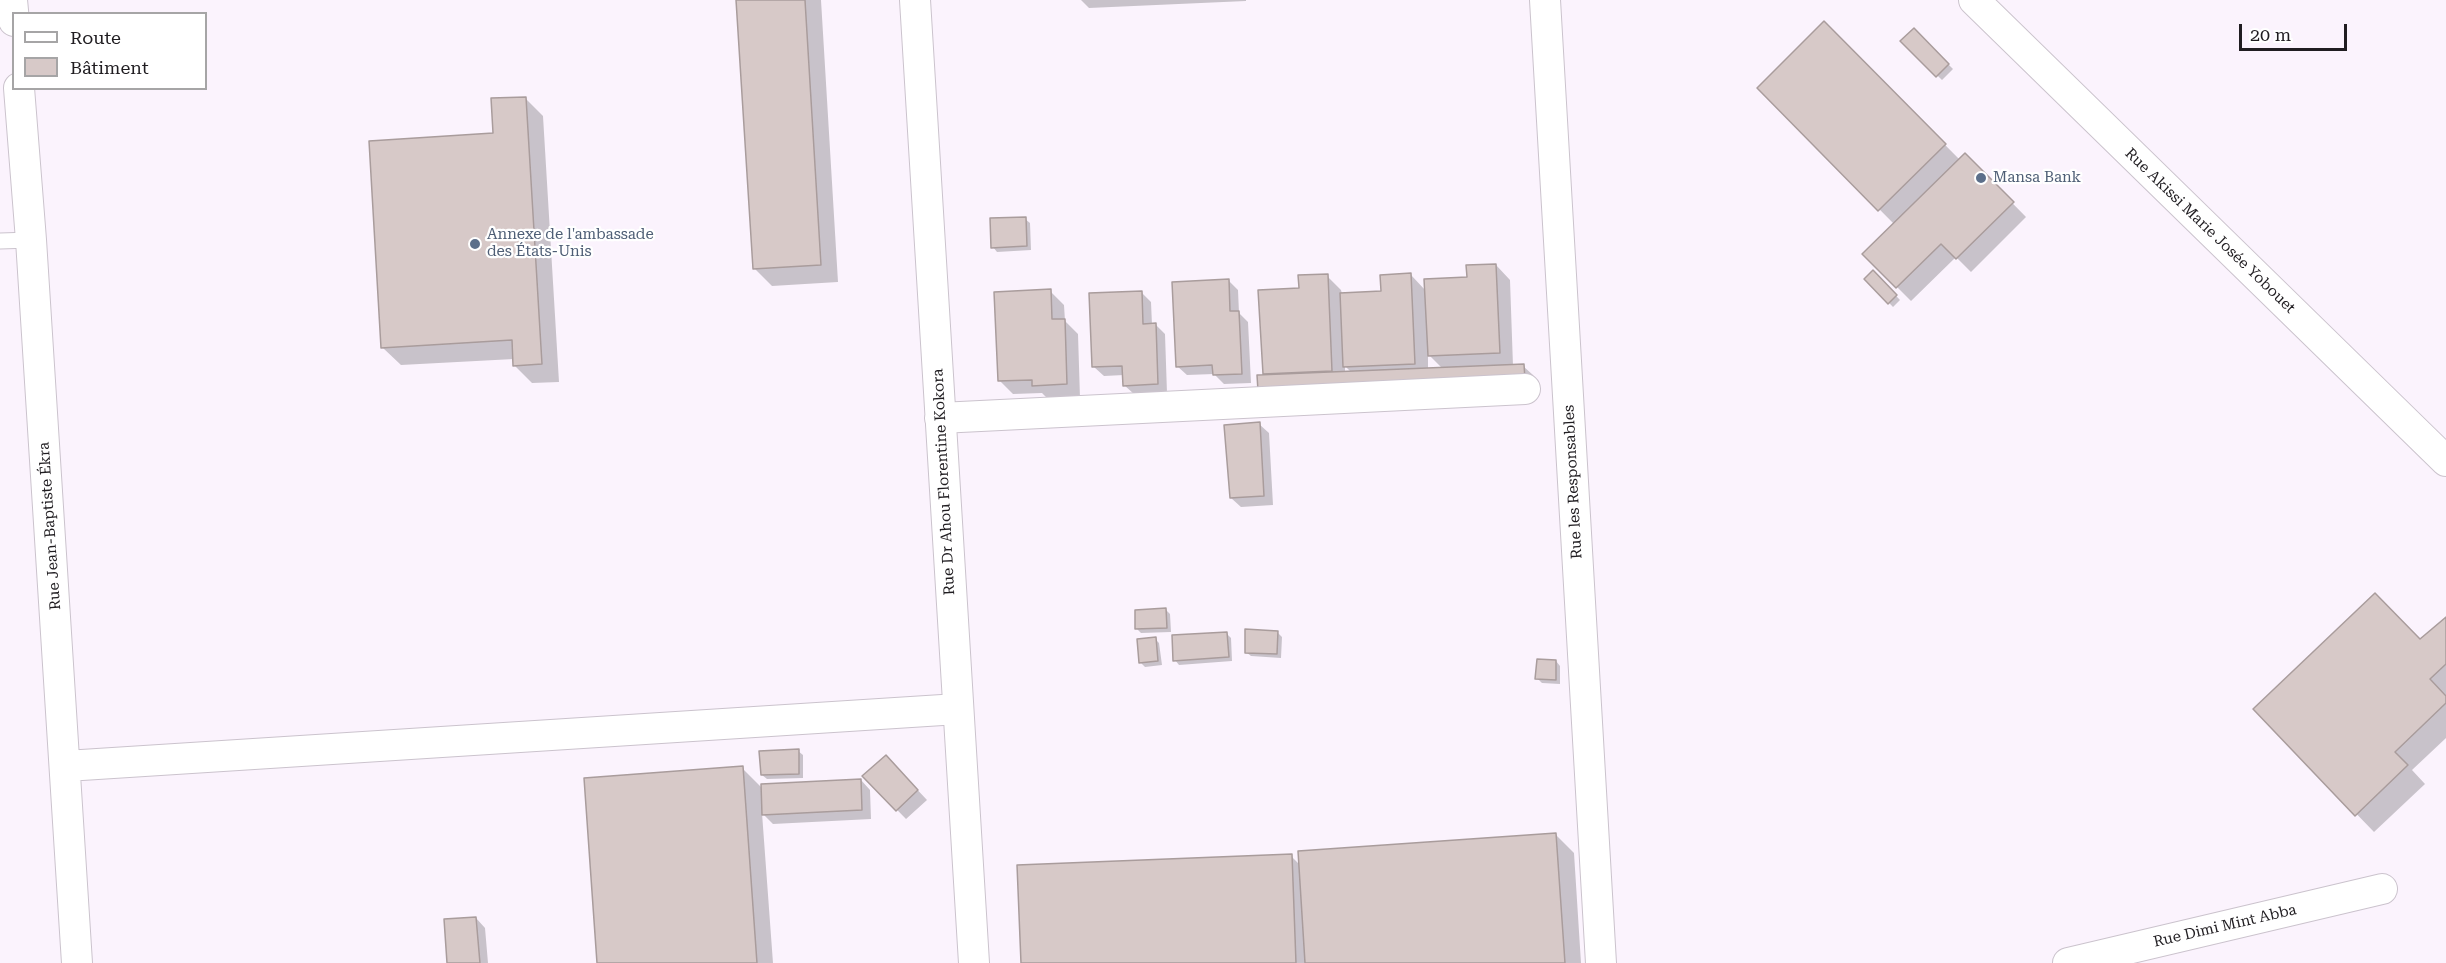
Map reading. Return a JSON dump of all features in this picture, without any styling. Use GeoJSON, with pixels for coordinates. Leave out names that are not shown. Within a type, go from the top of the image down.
{"type":"FeatureCollection","features":[{"type":"Feature","properties":{"kind":"street","name":"Rue Dr Ahou Florentine Kokora"},"geometry":{"type":"LineString","coordinates":[[915,0],[974,963]]}},
{"type":"Feature","properties":{"kind":"street","name":"Rue les Responsables"},"geometry":{"type":"LineString","coordinates":[[1545,0],[1601,963]]}},
{"type":"Feature","properties":{"kind":"street","name":"Rue Akissi Marie Josée Yobouet"},"geometry":{"type":"LineString","coordinates":[[1974,0],[2446,461]]}},
{"type":"Feature","properties":{"kind":"street","name":"Rue Jean-Baptiste Ékra"},"geometry":{"type":"LineString","coordinates":[[19,90],[66,766],[77,963]]}},
{"type":"Feature","properties":{"kind":"street"},"geometry":{"type":"LineString","coordinates":[[940,418],[1525,389]]}},
{"type":"Feature","properties":{"kind":"street"},"geometry":{"type":"LineString","coordinates":[[66,766],[957,710]]}},
{"type":"Feature","properties":{"kind":"street","name":"Rue Dimi Mint Abba"},"geometry":{"type":"LineString","coordinates":[[2068,963],[2382,889]]}},
{"type":"Feature","properties":{"kind":"lane"},"geometry":{"type":"LineString","coordinates":[[0,241],[31,240]]}},
{"type":"Feature","properties":{"kind":"building"},"geometry":{"type":"Polygon","coordinates":[[[736,0],[805,0],[821,265],[753,269],[736,0]]]}},
{"type":"Feature","properties":{"kind":"building"},"geometry":{"type":"Polygon","coordinates":[[[1824,21],[1946,144],[1878,211],[1757,88],[1824,21]]]}},
{"type":"Feature","properties":{"kind":"building"},"geometry":{"type":"Polygon","coordinates":[[[1914,28],[1949,64],[1936,77],[1900,41],[1914,28]]]}},
{"type":"Feature","properties":{"kind":"building"},"geometry":{"type":"Polygon","coordinates":[[[526,97],[542,364],[513,366],[512,340],[381,348],[369,141],[493,133],[491,98],[526,97]]]}},
{"type":"Feature","properties":{"kind":"building"},"geometry":{"type":"Polygon","coordinates":[[[1965,153],[2014,202],[1956,259],[1941,244],[1896,288],[1862,254],[1965,153]]]}},
{"type":"Feature","properties":{"kind":"building"},"geometry":{"type":"Polygon","coordinates":[[[1026,217],[1027,246],[991,248],[990,218],[1026,217]]]}},
{"type":"Feature","properties":{"kind":"building"},"geometry":{"type":"Polygon","coordinates":[[[1496,264],[1500,353],[1428,356],[1424,279],[1467,277],[1466,265],[1496,264]]]}},
{"type":"Feature","properties":{"kind":"building"},"geometry":{"type":"Polygon","coordinates":[[[1873,270],[1897,295],[1888,304],[1864,279],[1873,270]]]}},
{"type":"Feature","properties":{"kind":"building"},"geometry":{"type":"Polygon","coordinates":[[[1411,273],[1415,364],[1343,367],[1340,293],[1381,291],[1380,275],[1411,273]]]}},
{"type":"Feature","properties":{"kind":"building"},"geometry":{"type":"Polygon","coordinates":[[[1328,274],[1332,371],[1263,374],[1258,290],[1299,288],[1298,275],[1328,274]]]}},
{"type":"Feature","properties":{"kind":"building"},"geometry":{"type":"Polygon","coordinates":[[[1229,279],[1230,311],[1239,311],[1242,374],[1213,375],[1212,365],[1176,367],[1172,282],[1229,279]]]}},
{"type":"Feature","properties":{"kind":"building"},"geometry":{"type":"Polygon","coordinates":[[[1051,289],[1052,319],[1065,319],[1067,384],[1032,386],[1032,380],[998,381],[994,292],[1051,289]]]}},
{"type":"Feature","properties":{"kind":"building"},"geometry":{"type":"Polygon","coordinates":[[[1142,291],[1143,324],[1156,323],[1158,384],[1123,386],[1122,366],[1092,367],[1089,293],[1142,291]]]}},
{"type":"Feature","properties":{"kind":"building"},"geometry":{"type":"Polygon","coordinates":[[[1524,364],[1525,380],[1258,391],[1257,375],[1524,364]]]}},
{"type":"Feature","properties":{"kind":"building"},"geometry":{"type":"Polygon","coordinates":[[[1260,422],[1264,496],[1230,498],[1224,425],[1260,422]]]}},
{"type":"Feature","properties":{"kind":"building"},"geometry":{"type":"Polygon","coordinates":[[[2375,593],[2420,639],[2446,617],[2446,664],[2430,679],[2446,696],[2446,703],[2395,752],[2408,765],[2355,816],[2253,709],[2375,593]]]}},
{"type":"Feature","properties":{"kind":"building"},"geometry":{"type":"Polygon","coordinates":[[[1166,608],[1167,628],[1135,629],[1135,610],[1166,608]]]}},
{"type":"Feature","properties":{"kind":"building"},"geometry":{"type":"Polygon","coordinates":[[[1245,629],[1278,631],[1277,654],[1245,653],[1245,629]]]}},
{"type":"Feature","properties":{"kind":"building"},"geometry":{"type":"Polygon","coordinates":[[[1227,632],[1229,657],[1173,661],[1172,635],[1227,632]]]}},
{"type":"Feature","properties":{"kind":"building"},"geometry":{"type":"Polygon","coordinates":[[[1156,637],[1158,661],[1139,663],[1137,639],[1156,637]]]}},
{"type":"Feature","properties":{"kind":"building"},"geometry":{"type":"Polygon","coordinates":[[[1537,659],[1556,660],[1556,680],[1535,679],[1537,659]]]}},
{"type":"Feature","properties":{"kind":"building"},"geometry":{"type":"Polygon","coordinates":[[[799,749],[799,774],[761,775],[759,751],[799,749]]]}},
{"type":"Feature","properties":{"kind":"building"},"geometry":{"type":"Polygon","coordinates":[[[886,755],[918,790],[896,811],[862,776],[886,755]]]}},
{"type":"Feature","properties":{"kind":"building"},"geometry":{"type":"Polygon","coordinates":[[[743,766],[757,963],[597,963],[584,778],[743,766]]]}},
{"type":"Feature","properties":{"kind":"building"},"geometry":{"type":"Polygon","coordinates":[[[861,779],[862,810],[762,815],[761,784],[861,779]]]}},
{"type":"Feature","properties":{"kind":"building"},"geometry":{"type":"Polygon","coordinates":[[[1556,833],[1565,963],[1305,963],[1298,851],[1556,833]]]}},
{"type":"Feature","properties":{"kind":"building"},"geometry":{"type":"Polygon","coordinates":[[[1292,854],[1296,963],[1021,963],[1017,865],[1292,854]]]}},
{"type":"Feature","properties":{"kind":"building"},"geometry":{"type":"Polygon","coordinates":[[[476,917],[480,963],[447,963],[444,919],[476,917]]]}},
{"type":"Feature","properties":{"kind":"place","name":"Mansa Bank"},"geometry":{"type":"Point","coordinates":[1981,178]}},
{"type":"Feature","properties":{"kind":"place","name":"Annexe de l'ambassade des États-Unis"},"geometry":{"type":"Point","coordinates":[475,244]}}]}
